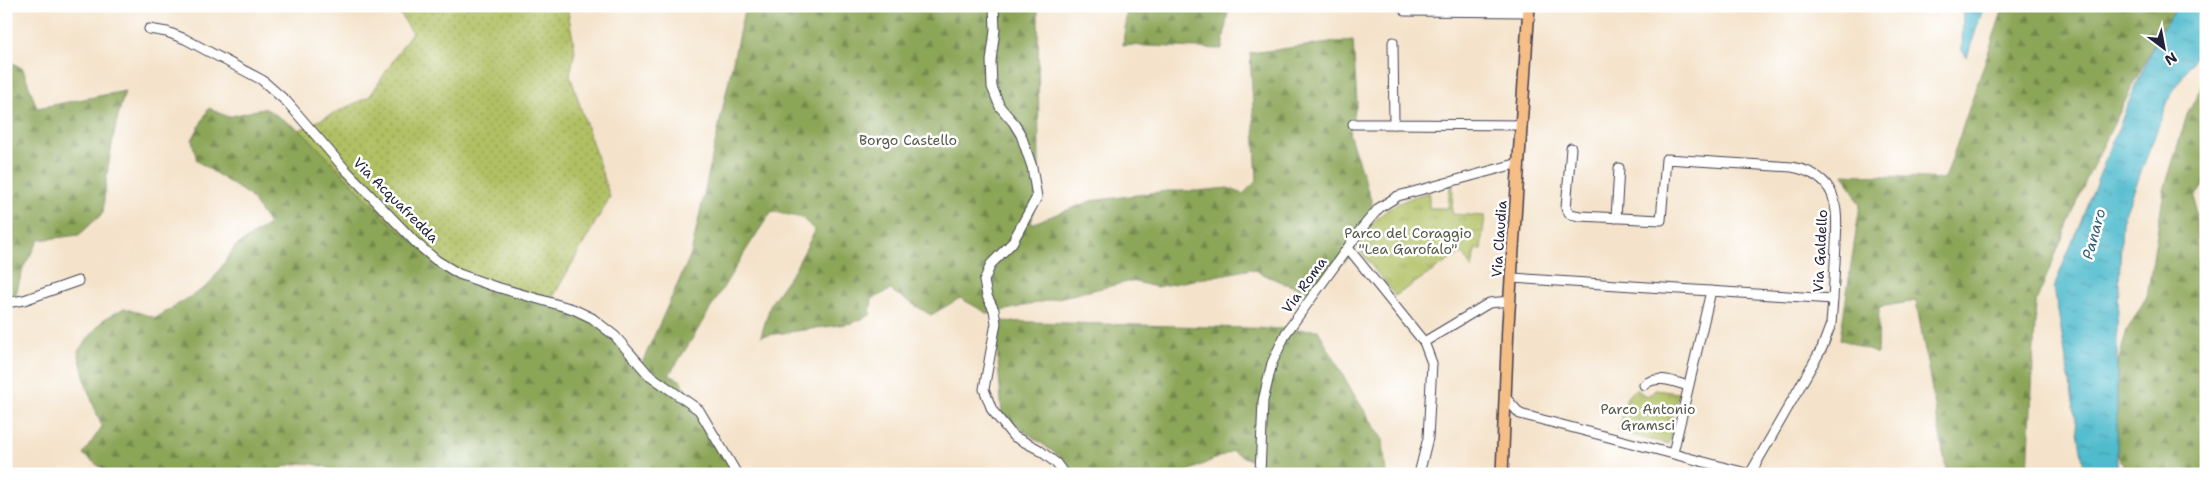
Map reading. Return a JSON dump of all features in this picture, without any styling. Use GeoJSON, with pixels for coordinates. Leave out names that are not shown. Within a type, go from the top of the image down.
{"type":"FeatureCollection","features":[{"type":"Feature","properties":{"kind":"main road","name":"Via Claudia"},"geometry":{"type":"LineString","coordinates":[[1502,474],[1510,301],[1529,9]]}},
{"type":"Feature","properties":{"kind":"street"},"geometry":{"type":"LineString","coordinates":[[994,6],[995,30],[991,61],[992,87],[1000,106],[1021,136],[1032,166],[1037,197],[1012,244],[991,264],[984,281],[987,296],[994,310],[996,323],[984,389],[992,410],[1013,436],[1038,449],[1056,463],[1064,474]]}},
{"type":"Feature","properties":{"kind":"street"},"geometry":{"type":"LineString","coordinates":[[1405,11],[1529,9]]}},
{"type":"Feature","properties":{"kind":"street","name":"Via Acquafredda"},"geometry":{"type":"LineString","coordinates":[[149,29],[167,32],[185,39],[262,80],[287,102],[344,168],[416,243],[436,260],[459,274],[492,286],[573,309],[592,318],[615,336],[648,374],[699,410],[737,474]]}},
{"type":"Feature","properties":{"kind":"street"},"geometry":{"type":"LineString","coordinates":[[1393,42],[1394,124]]}},
{"type":"Feature","properties":{"kind":"street"},"geometry":{"type":"LineString","coordinates":[[1353,124],[1522,125]]}},
{"type":"Feature","properties":{"kind":"street","name":"Via Galdello"},"geometry":{"type":"LineString","coordinates":[[1512,278],[1833,299],[1837,220],[1835,201],[1828,186],[1818,176],[1805,169],[1666,158],[1661,220],[1580,216],[1570,214],[1566,208],[1571,148]]}},
{"type":"Feature","properties":{"kind":"street","name":"Via Roma"},"geometry":{"type":"LineString","coordinates":[[1260,474],[1263,401],[1272,363],[1286,333],[1379,208],[1398,196],[1519,163]]}},
{"type":"Feature","properties":{"kind":"street"},"geometry":{"type":"LineString","coordinates":[[1616,218],[1620,168]]}},
{"type":"Feature","properties":{"kind":"street"},"geometry":{"type":"LineString","coordinates":[[1348,248],[1424,342],[1432,362],[1428,438],[1418,474]]}},
{"type":"Feature","properties":{"kind":"street"},"geometry":{"type":"LineString","coordinates":[[6,303],[24,300],[78,281]]}},
{"type":"Feature","properties":{"kind":"street"},"geometry":{"type":"LineString","coordinates":[[1673,453],[1711,291]]}},
{"type":"Feature","properties":{"kind":"street"},"geometry":{"type":"LineString","coordinates":[[1505,398],[1520,414],[1750,474],[1822,348],[1831,324],[1833,299]]}},
{"type":"Feature","properties":{"kind":"street"},"geometry":{"type":"LineString","coordinates":[[1424,342],[1489,303],[1510,301]]}},
{"type":"Feature","properties":{"kind":"street"},"geometry":{"type":"LineString","coordinates":[[1644,385],[1653,380],[1661,380],[1688,386]]}},
{"type":"Feature","properties":{"kind":"street"},"geometry":{"type":"LineString","coordinates":[[1504,421],[1520,414]]}},
{"type":"Feature","properties":{"kind":"green space"},"geometry":{"type":"Polygon","coordinates":[[[395,6],[567,6],[575,51],[570,75],[610,197],[549,304],[445,269],[386,219],[299,130],[370,96],[412,32],[395,6]]]}},
{"type":"Feature","properties":{"kind":"green space","name":"Borgo Castello"},"geometry":{"type":"Polygon","coordinates":[[[745,6],[918,6],[919,9],[942,13],[949,6],[1038,6],[1039,180],[1031,224],[1091,201],[1167,191],[1228,188],[1243,194],[1257,180],[1250,53],[1353,40],[1357,103],[1349,133],[1372,203],[1369,226],[1349,258],[1309,291],[1283,283],[1252,269],[1156,287],[1132,281],[989,314],[960,298],[931,315],[890,290],[872,299],[870,315],[853,323],[761,336],[771,303],[795,269],[815,231],[802,218],[772,211],[745,251],[669,375],[680,380],[737,474],[341,474],[325,467],[307,463],[289,465],[274,474],[109,474],[83,454],[102,427],[87,388],[78,351],[103,320],[124,308],[156,318],[209,285],[235,247],[269,224],[250,196],[197,161],[192,140],[209,108],[228,117],[265,108],[304,133],[386,219],[445,269],[549,304],[597,315],[642,363],[691,254],[745,6]]]}},
{"type":"Feature","properties":{"kind":"green space"},"geometry":{"type":"Polygon","coordinates":[[[1127,6],[1229,6],[1222,49],[1123,45],[1127,6]]]}},
{"type":"Feature","properties":{"kind":"green space"},"geometry":{"type":"Polygon","coordinates":[[[2004,6],[2178,6],[2158,35],[2087,178],[2036,302],[2028,474],[1947,474],[1916,301],[1879,307],[1878,354],[1840,339],[1860,205],[1844,174],[1945,179],[2004,6]]]}},
{"type":"Feature","properties":{"kind":"green space"},"geometry":{"type":"Polygon","coordinates":[[[6,59],[23,69],[37,108],[125,91],[111,152],[103,213],[79,235],[39,240],[23,268],[15,298],[6,300],[6,59]]]}},
{"type":"Feature","properties":{"kind":"green space"},"geometry":{"type":"Polygon","coordinates":[[[2206,78],[2206,182],[2195,197],[2198,267],[2205,321],[2206,474],[2128,474],[2116,452],[2113,380],[2127,330],[2147,296],[2164,190],[2187,115],[2206,78]]]}},
{"type":"Feature","properties":{"kind":"green space","name":"Parco del Coraggio \"Lea Garofalo\""},"geometry":{"type":"Polygon","coordinates":[[[1453,185],[1452,214],[1485,216],[1481,249],[1475,250],[1472,269],[1463,253],[1395,296],[1362,253],[1360,240],[1382,214],[1390,208],[1417,196],[1429,192],[1429,208],[1448,208],[1450,186],[1453,185]]]}},
{"type":"Feature","properties":{"kind":"green space"},"geometry":{"type":"Polygon","coordinates":[[[995,321],[1318,330],[1353,393],[1383,440],[1386,474],[1278,474],[1232,451],[1182,474],[1075,474],[1066,461],[1002,415],[995,321]]]}},
{"type":"Feature","properties":{"kind":"green space","name":"Parco Antonio Gramsci"},"geometry":{"type":"Polygon","coordinates":[[[1636,389],[1646,396],[1655,390],[1679,393],[1668,428],[1672,429],[1669,444],[1618,432],[1627,397],[1636,389]]]}},
{"type":"Feature","properties":{"kind":"water"},"geometry":{"type":"Polygon","coordinates":[[[1963,6],[1984,6],[1967,57],[1962,51],[1963,6]]]}},
{"type":"Feature","properties":{"kind":"water","name":"Panaro"},"geometry":{"type":"Polygon","coordinates":[[[2178,6],[2206,6],[2206,40],[2170,96],[2122,222],[2117,329],[2117,474],[2085,474],[2054,287],[2158,35],[2178,6]]]}}]}
